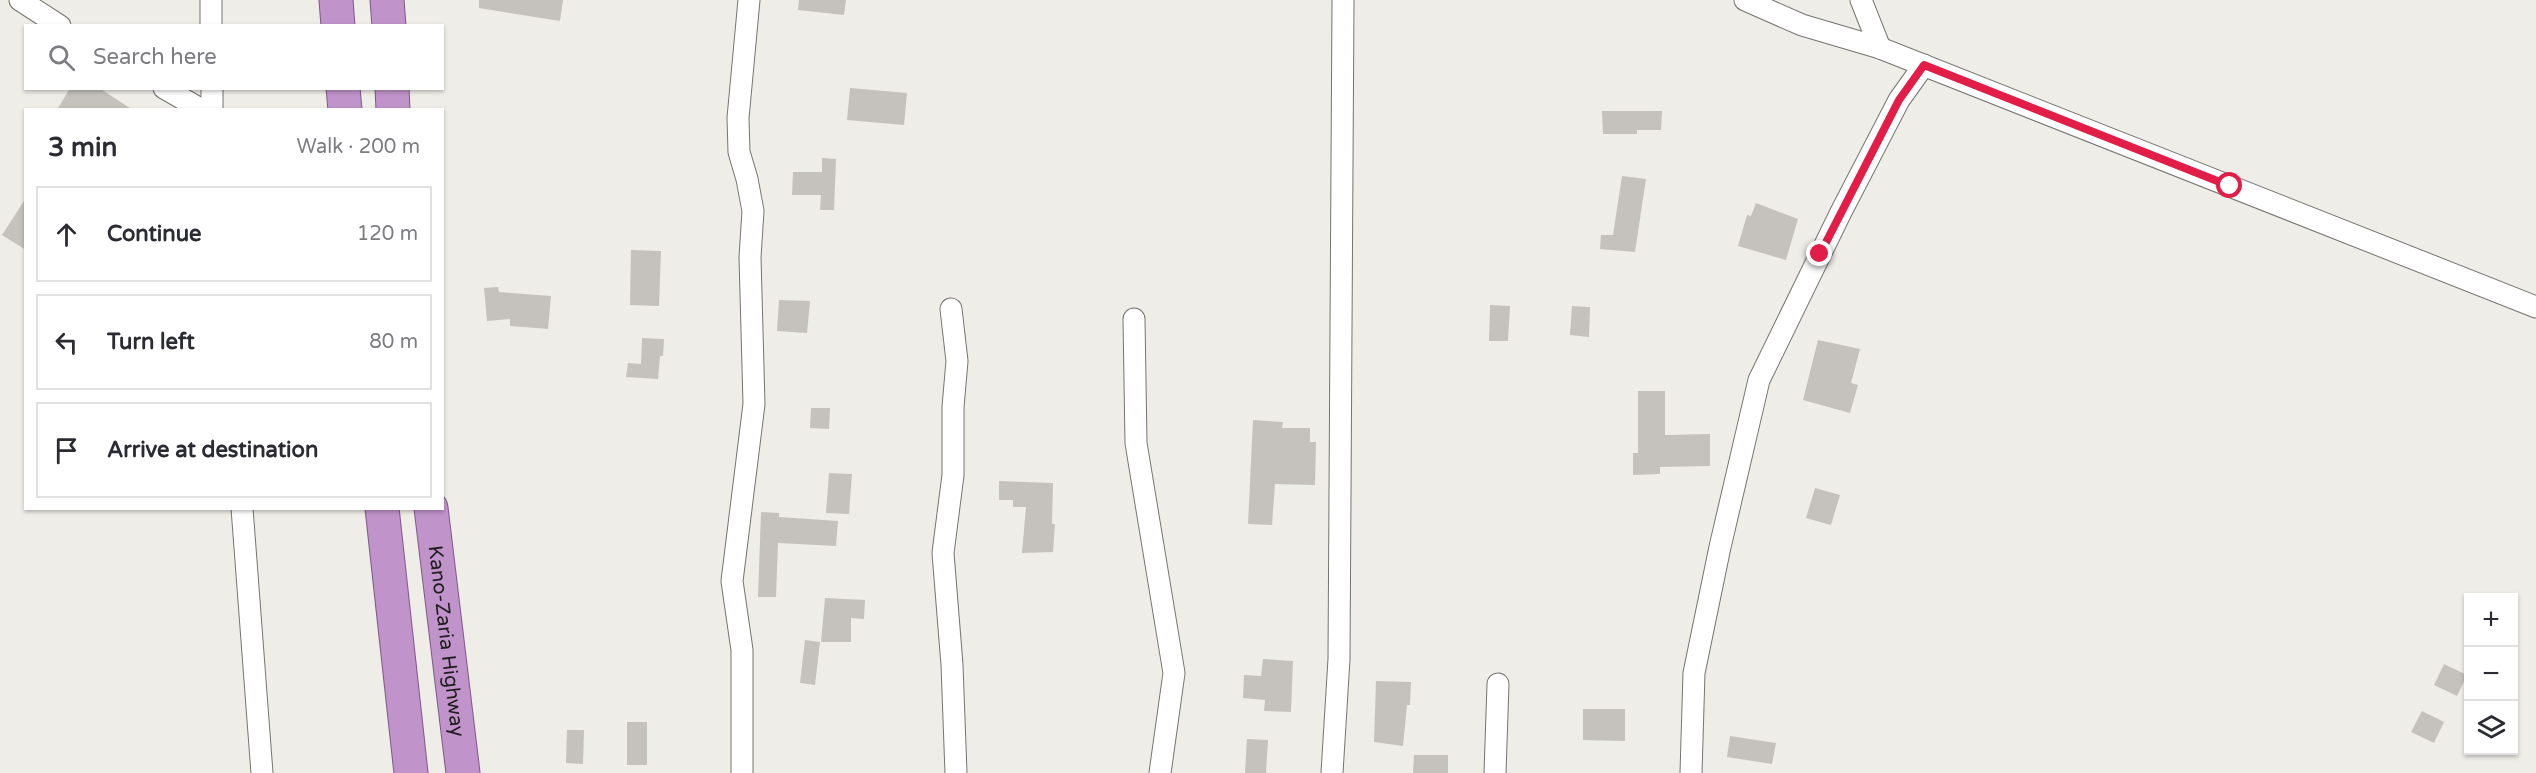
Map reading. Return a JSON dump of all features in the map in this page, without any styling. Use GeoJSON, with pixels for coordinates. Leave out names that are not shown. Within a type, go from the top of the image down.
{"type":"FeatureCollection","features":[{"type":"Feature","properties":{"kind":"highway"},"geometry":{"type":"LineString","coordinates":[[336,0],[338,24]]}},
{"type":"Feature","properties":{"kind":"highway"},"geometry":{"type":"LineString","coordinates":[[387,0],[389,24]]}},
{"type":"Feature","properties":{"kind":"highway"},"geometry":{"type":"LineString","coordinates":[[343,90],[345,108]]}},
{"type":"Feature","properties":{"kind":"highway"},"geometry":{"type":"LineString","coordinates":[[392,90],[393,108]]}},
{"type":"Feature","properties":{"kind":"highway"},"geometry":{"type":"LineString","coordinates":[[382,510],[411,773]]}},
{"type":"Feature","properties":{"kind":"highway","name":"Kano-Zaria Highway"},"geometry":{"type":"LineString","coordinates":[[430,510],[463,773]]}},
{"type":"Feature","properties":{"kind":"street"},"geometry":{"type":"LineString","coordinates":[[20,0],[57,24]]}},
{"type":"Feature","properties":{"kind":"street"},"geometry":{"type":"LineString","coordinates":[[211,0],[211,24]]}},
{"type":"Feature","properties":{"kind":"street"},"geometry":{"type":"LineString","coordinates":[[742,773],[742,650],[732,581],[754,404],[750,257],[753,212],[747,178],[738,152],[738,118],[749,0]]}},
{"type":"Feature","properties":{"kind":"street"},"geometry":{"type":"LineString","coordinates":[[1332,773],[1339,659],[1343,0]]}},
{"type":"Feature","properties":{"kind":"street"},"geometry":{"type":"LineString","coordinates":[[1745,0],[1802,25],[1880,48],[1924,65],[2536,307]]}},
{"type":"Feature","properties":{"kind":"street"},"geometry":{"type":"LineString","coordinates":[[1861,0],[1880,48]]}},
{"type":"Feature","properties":{"kind":"street"},"geometry":{"type":"LineString","coordinates":[[1691,773],[1694,673],[1720,547],[1759,380],[1841,212],[1894,111],[1924,65]]}},
{"type":"Feature","properties":{"kind":"street"},"geometry":{"type":"LineString","coordinates":[[167,90],[199,108]]}},
{"type":"Feature","properties":{"kind":"street"},"geometry":{"type":"LineString","coordinates":[[212,90],[212,108]]}},
{"type":"Feature","properties":{"kind":"street"},"geometry":{"type":"LineString","coordinates":[[951,309],[957,361],[952,407],[953,475],[943,553],[952,665],[956,773]]}},
{"type":"Feature","properties":{"kind":"street"},"geometry":{"type":"LineString","coordinates":[[1134,319],[1136,443],[1174,673],[1160,773]]}},
{"type":"Feature","properties":{"kind":"street"},"geometry":{"type":"LineString","coordinates":[[242,510],[262,773]]}},
{"type":"Feature","properties":{"kind":"street"},"geometry":{"type":"LineString","coordinates":[[1495,773],[1498,684]]}},
{"type":"Feature","properties":{"kind":"building"},"geometry":{"type":"Polygon","coordinates":[[[479,0],[563,0],[560,21],[479,8],[479,0]]]}},
{"type":"Feature","properties":{"kind":"building"},"geometry":{"type":"Polygon","coordinates":[[[799,0],[846,0],[844,15],[798,10],[799,0]]]}},
{"type":"Feature","properties":{"kind":"building"},"geometry":{"type":"Polygon","coordinates":[[[850,88],[907,93],[904,125],[847,120],[850,88]]]}},
{"type":"Feature","properties":{"kind":"building"},"geometry":{"type":"Polygon","coordinates":[[[69,90],[102,90],[130,108],[58,108],[69,90]]]}},
{"type":"Feature","properties":{"kind":"building"},"geometry":{"type":"Polygon","coordinates":[[[1602,111],[1662,111],[1661,130],[1637,130],[1637,134],[1603,134],[1602,111]]]}},
{"type":"Feature","properties":{"kind":"building"},"geometry":{"type":"Polygon","coordinates":[[[822,158],[836,159],[834,210],[820,210],[821,195],[792,195],[793,172],[822,172],[822,158]]]}},
{"type":"Feature","properties":{"kind":"building"},"geometry":{"type":"Polygon","coordinates":[[[1622,176],[1646,179],[1635,252],[1600,249],[1601,235],[1613,235],[1622,176]]]}},
{"type":"Feature","properties":{"kind":"building"},"geometry":{"type":"Polygon","coordinates":[[[24,201],[24,249],[2,235],[24,201]]]}},
{"type":"Feature","properties":{"kind":"building"},"geometry":{"type":"Polygon","coordinates":[[[1756,203],[1798,219],[1786,260],[1738,246],[1747,215],[1751,216],[1756,203]]]}},
{"type":"Feature","properties":{"kind":"building"},"geometry":{"type":"Polygon","coordinates":[[[631,250],[661,251],[659,306],[630,305],[631,250]]]}},
{"type":"Feature","properties":{"kind":"building"},"geometry":{"type":"Polygon","coordinates":[[[498,287],[499,292],[551,296],[548,329],[510,326],[510,319],[487,321],[484,288],[498,287]]]}},
{"type":"Feature","properties":{"kind":"building"},"geometry":{"type":"Polygon","coordinates":[[[779,300],[810,301],[807,333],[777,331],[779,300]]]}},
{"type":"Feature","properties":{"kind":"building"},"geometry":{"type":"Polygon","coordinates":[[[1490,305],[1510,306],[1508,341],[1489,341],[1490,305]]]}},
{"type":"Feature","properties":{"kind":"building"},"geometry":{"type":"Polygon","coordinates":[[[1572,306],[1590,307],[1589,337],[1570,335],[1572,306]]]}},
{"type":"Feature","properties":{"kind":"building"},"geometry":{"type":"Polygon","coordinates":[[[642,338],[664,339],[658,379],[626,377],[628,363],[641,364],[642,338]]]}},
{"type":"Feature","properties":{"kind":"building"},"geometry":{"type":"Polygon","coordinates":[[[1818,340],[1860,349],[1851,383],[1858,385],[1850,413],[1803,400],[1818,340]]]}},
{"type":"Feature","properties":{"kind":"building"},"geometry":{"type":"Polygon","coordinates":[[[1638,391],[1665,391],[1665,435],[1710,434],[1710,466],[1660,467],[1660,474],[1633,475],[1633,453],[1638,453],[1638,391]]]}},
{"type":"Feature","properties":{"kind":"building"},"geometry":{"type":"Polygon","coordinates":[[[811,408],[830,408],[829,429],[810,428],[811,408]]]}},
{"type":"Feature","properties":{"kind":"building"},"geometry":{"type":"Polygon","coordinates":[[[1253,420],[1283,422],[1282,428],[1310,428],[1310,442],[1316,442],[1315,485],[1275,484],[1272,525],[1248,524],[1253,420]]]}},
{"type":"Feature","properties":{"kind":"building"},"geometry":{"type":"Polygon","coordinates":[[[829,473],[852,474],[849,514],[826,513],[829,473]]]}},
{"type":"Feature","properties":{"kind":"building"},"geometry":{"type":"Polygon","coordinates":[[[999,481],[1053,483],[1052,524],[1055,524],[1053,552],[1022,553],[1026,507],[1013,507],[1013,500],[999,500],[999,481]]]}},
{"type":"Feature","properties":{"kind":"building"},"geometry":{"type":"Polygon","coordinates":[[[1815,488],[1840,495],[1831,525],[1806,518],[1815,488]]]}},
{"type":"Feature","properties":{"kind":"building"},"geometry":{"type":"Polygon","coordinates":[[[761,512],[779,513],[779,517],[838,521],[836,546],[778,543],[776,597],[758,597],[761,512]]]}},
{"type":"Feature","properties":{"kind":"building"},"geometry":{"type":"Polygon","coordinates":[[[825,598],[865,600],[864,619],[851,618],[851,642],[821,642],[825,598]]]}},
{"type":"Feature","properties":{"kind":"building"},"geometry":{"type":"Polygon","coordinates":[[[805,640],[820,642],[815,685],[800,683],[805,640]]]}},
{"type":"Feature","properties":{"kind":"building"},"geometry":{"type":"Polygon","coordinates":[[[1263,659],[1293,661],[1291,712],[1264,711],[1265,700],[1243,698],[1244,675],[1261,676],[1263,659]]]}},
{"type":"Feature","properties":{"kind":"building"},"geometry":{"type":"Polygon","coordinates":[[[2444,664],[2464,674],[2464,681],[2457,696],[2434,685],[2444,664]]]}},
{"type":"Feature","properties":{"kind":"building"},"geometry":{"type":"Polygon","coordinates":[[[1376,681],[1411,682],[1410,705],[1407,705],[1403,746],[1374,742],[1376,681]]]}},
{"type":"Feature","properties":{"kind":"building"},"geometry":{"type":"Polygon","coordinates":[[[1583,709],[1625,709],[1625,741],[1583,740],[1583,709]]]}},
{"type":"Feature","properties":{"kind":"building"},"geometry":{"type":"Polygon","coordinates":[[[2422,711],[2444,722],[2434,743],[2411,732],[2422,711]]]}},
{"type":"Feature","properties":{"kind":"building"},"geometry":{"type":"Polygon","coordinates":[[[627,722],[647,722],[647,765],[627,765],[627,722]]]}},
{"type":"Feature","properties":{"kind":"building"},"geometry":{"type":"Polygon","coordinates":[[[567,730],[584,730],[583,764],[566,763],[567,730]]]}},
{"type":"Feature","properties":{"kind":"building"},"geometry":{"type":"Polygon","coordinates":[[[1730,736],[1776,743],[1772,764],[1727,757],[1730,736]]]}},
{"type":"Feature","properties":{"kind":"building"},"geometry":{"type":"Polygon","coordinates":[[[1247,739],[1268,740],[1266,773],[1245,773],[1247,739]]]}},
{"type":"Feature","properties":{"kind":"building"},"geometry":{"type":"Polygon","coordinates":[[[1414,755],[1448,755],[1448,773],[1413,773],[1414,755]]]}},
{"type":"Feature","properties":{"kind":"route"},"geometry":{"type":"LineString","coordinates":[[1820,254],[1899,100],[1924,65],[2230,186]]}}]}
